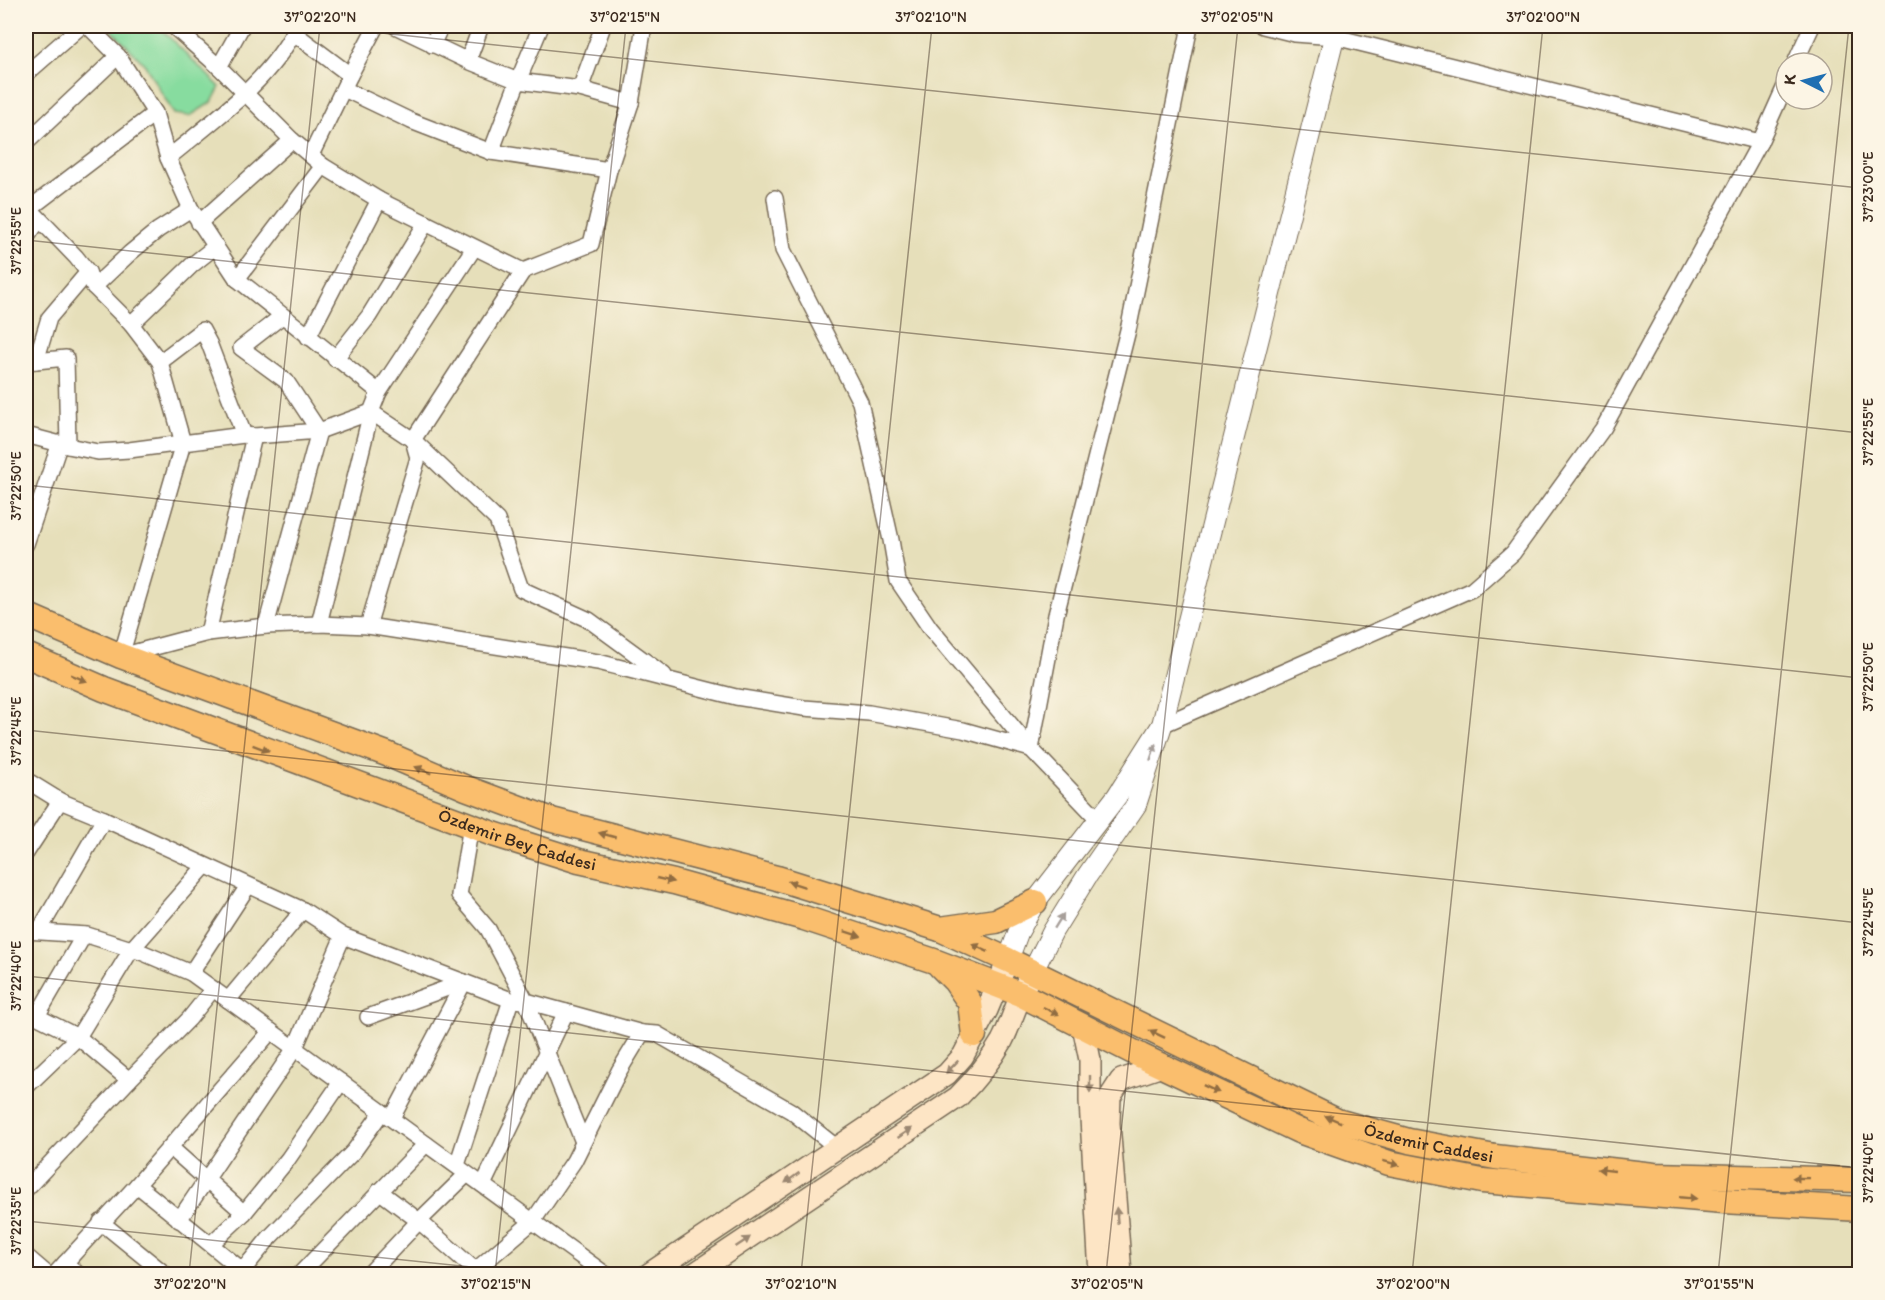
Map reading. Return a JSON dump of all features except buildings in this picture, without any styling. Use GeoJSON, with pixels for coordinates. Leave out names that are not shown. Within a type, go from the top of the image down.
{"type":"FeatureCollection","features":[{"type":"Feature","properties":{"kind":"main road","name":"Özdemir Caddesi"},"geometry":{"type":"LineString","coordinates":[[26,615],[121,656],[387,754],[466,788],[552,820],[777,878],[940,929],[1008,960],[1337,1122],[1409,1141],[1494,1157],[1654,1174],[1860,1180]]}},
{"type":"Feature","properties":{"kind":"main road","name":"Özdemir Bey Caddesi"},"geometry":{"type":"LineString","coordinates":[[26,655],[115,693],[471,826],[579,861],[674,882],[804,918],[934,961],[997,985],[1083,1026]]}},
{"type":"Feature","properties":{"kind":"main road"},"geometry":{"type":"LineString","coordinates":[[940,929],[996,921],[1035,902]]}},
{"type":"Feature","properties":{"kind":"main road"},"geometry":{"type":"LineString","coordinates":[[649,1275],[947,1074],[963,1056],[987,1010],[1008,960]]}},
{"type":"Feature","properties":{"kind":"main road"},"geometry":{"type":"LineString","coordinates":[[934,961],[955,981],[970,1003],[974,1035]]}},
{"type":"Feature","properties":{"kind":"main road"},"geometry":{"type":"LineString","coordinates":[[694,1275],[958,1097],[980,1074],[1002,1040],[1020,994],[1032,973]]}},
{"type":"Feature","properties":{"kind":"main road","name":"Özdemir Caddesi"},"geometry":{"type":"LineString","coordinates":[[1083,1026],[1299,1131],[1389,1163],[1482,1181],[1724,1201],[1860,1209]]}},
{"type":"Feature","properties":{"kind":"main road"},"geometry":{"type":"LineString","coordinates":[[1083,1026],[1090,1060],[1090,1101],[1100,1275]]}},
{"type":"Feature","properties":{"kind":"main road"},"geometry":{"type":"LineString","coordinates":[[1122,1275],[1109,1123],[1110,1097],[1121,1080],[1162,1066]]}},
{"type":"Feature","properties":{"kind":"street"},"geometry":{"type":"LineString","coordinates":[[26,74],[81,26]]}},
{"type":"Feature","properties":{"kind":"street"},"geometry":{"type":"LineString","coordinates":[[88,26],[118,56],[155,113],[168,158],[191,209],[237,279],[379,392]]}},
{"type":"Feature","properties":{"kind":"street"},"geometry":{"type":"LineString","coordinates":[[219,67],[242,26]]}},
{"type":"Feature","properties":{"kind":"street"},"geometry":{"type":"LineString","coordinates":[[311,155],[376,26]]}},
{"type":"Feature","properties":{"kind":"street"},"geometry":{"type":"LineString","coordinates":[[394,26],[468,61],[518,81],[580,88],[631,103]]}},
{"type":"Feature","properties":{"kind":"street"},"geometry":{"type":"LineString","coordinates":[[432,45],[441,26]]}},
{"type":"Feature","properties":{"kind":"street"},"geometry":{"type":"LineString","coordinates":[[468,61],[481,26]]}},
{"type":"Feature","properties":{"kind":"street"},"geometry":{"type":"LineString","coordinates":[[492,152],[541,26]]}},
{"type":"Feature","properties":{"kind":"street"},"geometry":{"type":"LineString","coordinates":[[580,88],[603,26]]}},
{"type":"Feature","properties":{"kind":"street"},"geometry":{"type":"LineString","coordinates":[[368,626],[418,458],[413,440],[523,271],[591,244],[609,170],[631,103],[644,26]]}},
{"type":"Feature","properties":{"kind":"street"},"geometry":{"type":"LineString","coordinates":[[1031,748],[1056,615],[1129,326],[1190,26]]}},
{"type":"Feature","properties":{"kind":"street"},"geometry":{"type":"LineString","coordinates":[[1263,26],[1295,34],[1336,31],[1760,142]]}},
{"type":"Feature","properties":{"kind":"street"},"geometry":{"type":"LineString","coordinates":[[1801,51],[1812,26]]}},
{"type":"Feature","properties":{"kind":"street"},"geometry":{"type":"LineString","coordinates":[[177,27],[292,140],[323,166],[379,200],[523,271]]}},
{"type":"Feature","properties":{"kind":"street"},"geometry":{"type":"LineString","coordinates":[[168,158],[245,95],[296,29],[350,75]]}},
{"type":"Feature","properties":{"kind":"street"},"geometry":{"type":"LineString","coordinates":[[1032,973],[1053,931],[1136,805],[1162,725],[1336,31]]}},
{"type":"Feature","properties":{"kind":"street"},"geometry":{"type":"LineString","coordinates":[[26,143],[118,56]]}},
{"type":"Feature","properties":{"kind":"street"},"geometry":{"type":"LineString","coordinates":[[344,89],[411,121],[492,152],[609,170]]}},
{"type":"Feature","properties":{"kind":"street"},"geometry":{"type":"LineString","coordinates":[[1008,960],[1018,933],[1035,902],[1117,796],[1162,725],[1472,588],[1513,553],[1604,427],[1760,142],[1774,111]]}},
{"type":"Feature","properties":{"kind":"street"},"geometry":{"type":"LineString","coordinates":[[26,238],[31,212],[155,113]]}},
{"type":"Feature","properties":{"kind":"street"},"geometry":{"type":"LineString","coordinates":[[199,223],[292,140]]}},
{"type":"Feature","properties":{"kind":"street"},"geometry":{"type":"LineString","coordinates":[[237,279],[323,166]]}},
{"type":"Feature","properties":{"kind":"street"},"geometry":{"type":"LineString","coordinates":[[775,198],[783,250],[860,402],[898,581],[930,628],[1031,748],[1099,820]]}},
{"type":"Feature","properties":{"kind":"street"},"geometry":{"type":"LineString","coordinates":[[308,337],[379,200]]}},
{"type":"Feature","properties":{"kind":"street"},"geometry":{"type":"LineString","coordinates":[[94,287],[130,253],[191,209]]}},
{"type":"Feature","properties":{"kind":"street"},"geometry":{"type":"LineString","coordinates":[[31,212],[76,257],[88,272],[94,287],[131,324],[160,362],[183,444],[121,656]]}},
{"type":"Feature","properties":{"kind":"street"},"geometry":{"type":"LineString","coordinates":[[335,359],[369,316],[426,223]]}},
{"type":"Feature","properties":{"kind":"street"},"geometry":{"type":"LineString","coordinates":[[131,324],[192,265],[216,246]]}},
{"type":"Feature","properties":{"kind":"street"},"geometry":{"type":"LineString","coordinates":[[319,624],[371,412],[379,392],[474,248]]}},
{"type":"Feature","properties":{"kind":"street"},"geometry":{"type":"LineString","coordinates":[[26,544],[64,445],[66,358],[31,362],[49,318],[88,272]]}},
{"type":"Feature","properties":{"kind":"street"},"geometry":{"type":"LineString","coordinates":[[266,626],[319,431],[286,381],[241,348],[282,316]]}},
{"type":"Feature","properties":{"kind":"street"},"geometry":{"type":"LineString","coordinates":[[160,362],[202,330],[249,435],[208,633]]}},
{"type":"Feature","properties":{"kind":"street"},"geometry":{"type":"LineString","coordinates":[[371,412],[413,440],[497,520],[521,589],[589,621],[672,681]]}},
{"type":"Feature","properties":{"kind":"street"},"geometry":{"type":"LineString","coordinates":[[26,435],[98,452],[249,435],[319,431],[371,412]]}},
{"type":"Feature","properties":{"kind":"street"},"geometry":{"type":"LineString","coordinates":[[121,656],[208,633],[266,626],[319,624],[368,626],[598,662],[736,697],[804,708],[869,713],[963,730],[1031,748]]}},
{"type":"Feature","properties":{"kind":"street"},"geometry":{"type":"LineString","coordinates":[[26,780],[60,801],[303,910],[344,936],[464,982],[519,1000],[642,1033],[657,1034],[791,1111],[836,1147]]}},
{"type":"Feature","properties":{"kind":"street"},"geometry":{"type":"LineString","coordinates":[[26,853],[60,801]]}},
{"type":"Feature","properties":{"kind":"street"},"geometry":{"type":"LineString","coordinates":[[29,932],[104,819]]}},
{"type":"Feature","properties":{"kind":"street"},"geometry":{"type":"LineString","coordinates":[[471,826],[459,895],[488,929],[519,1000],[547,1051],[583,1142]]}},
{"type":"Feature","properties":{"kind":"street"},"geometry":{"type":"LineString","coordinates":[[26,1087],[78,1037],[131,950],[205,866]]}},
{"type":"Feature","properties":{"kind":"street"},"geometry":{"type":"LineString","coordinates":[[191,973],[248,886]]}},
{"type":"Feature","properties":{"kind":"street"},"geometry":{"type":"LineString","coordinates":[[228,1000],[303,910]]}},
{"type":"Feature","properties":{"kind":"street"},"geometry":{"type":"LineString","coordinates":[[29,932],[84,935],[141,952],[191,973],[605,1275]]}},
{"type":"Feature","properties":{"kind":"street"},"geometry":{"type":"LineString","coordinates":[[84,935],[31,1013],[78,1037],[129,1080]]}},
{"type":"Feature","properties":{"kind":"street"},"geometry":{"type":"LineString","coordinates":[[179,1220],[294,1048],[344,936]]}},
{"type":"Feature","properties":{"kind":"street"},"geometry":{"type":"LineString","coordinates":[[368,1017],[464,982]]}},
{"type":"Feature","properties":{"kind":"street"},"geometry":{"type":"LineString","coordinates":[[136,1185],[245,1272],[270,1237],[387,1115],[464,982]]}},
{"type":"Feature","properties":{"kind":"street"},"geometry":{"type":"LineString","coordinates":[[26,1189],[189,1019],[213,989]]}},
{"type":"Feature","properties":{"kind":"street"},"geometry":{"type":"LineString","coordinates":[[369,1275],[419,1221],[461,1170],[519,1000]]}},
{"type":"Feature","properties":{"kind":"street"},"geometry":{"type":"LineString","coordinates":[[483,1185],[566,1012]]}},
{"type":"Feature","properties":{"kind":"street"},"geometry":{"type":"LineString","coordinates":[[78,1275],[60,1269],[271,1031]]}},
{"type":"Feature","properties":{"kind":"street"},"geometry":{"type":"LineString","coordinates":[[379,1191],[419,1221],[473,1272],[533,1221],[574,1161],[642,1033]]}},
{"type":"Feature","properties":{"kind":"street"},"geometry":{"type":"LineString","coordinates":[[211,1244],[244,1213],[288,1159],[341,1082]]}},
{"type":"Feature","properties":{"kind":"street"},"geometry":{"type":"LineString","coordinates":[[300,1275],[426,1144]]}},
{"type":"Feature","properties":{"kind":"street"},"geometry":{"type":"LineString","coordinates":[[170,1147],[244,1213]]}},
{"type":"Feature","properties":{"kind":"street"},"geometry":{"type":"LineString","coordinates":[[101,1222],[165,1275]]}},
{"type":"Feature","properties":{"kind":"street"},"geometry":{"type":"LineString","coordinates":[[26,1256],[46,1275]]}},
{"type":"Feature","properties":{"kind":"green space"},"geometry":{"type":"Polygon","coordinates":[[[108,26],[158,26],[220,87],[212,102],[190,116],[174,114],[145,65],[108,26]]]}}]}
